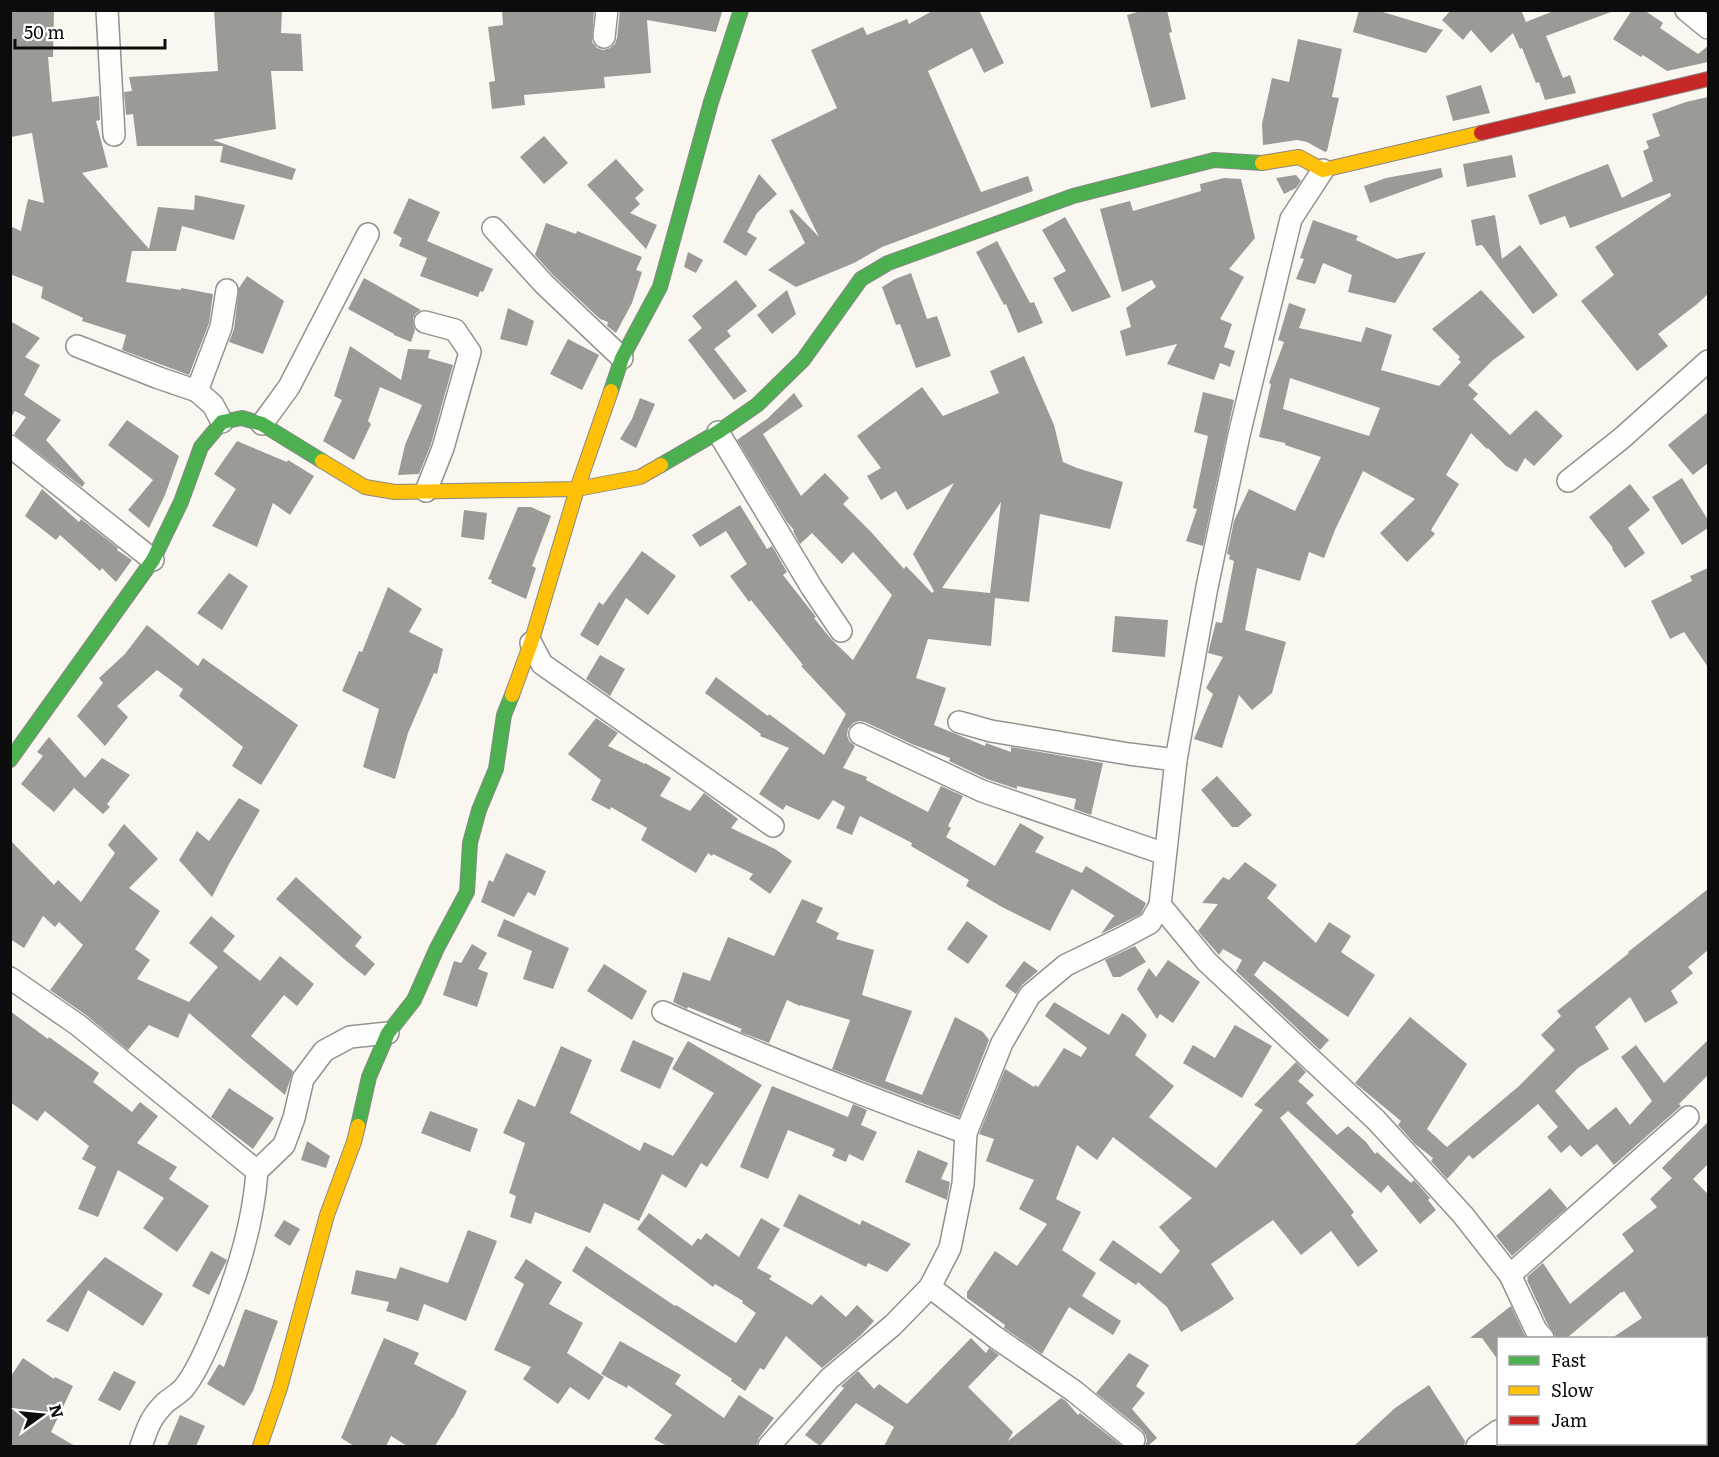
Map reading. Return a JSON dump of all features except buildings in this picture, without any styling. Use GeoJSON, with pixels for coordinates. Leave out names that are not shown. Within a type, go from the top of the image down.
{"type":"FeatureCollection","features":[{"type":"Feature","properties":{"kind":"street"},"geometry":{"type":"LineString","coordinates":[[107,10],[114,135]]}},
{"type":"Feature","properties":{"kind":"street"},"geometry":{"type":"LineString","coordinates":[[604,37],[607,10]]}},
{"type":"Feature","properties":{"kind":"street"},"geometry":{"type":"LineString","coordinates":[[260,1446],[280,1388],[327,1215],[354,1142],[369,1077],[388,1033],[414,1000],[437,948],[466,892],[470,843],[479,810],[496,769],[504,715],[531,643],[577,489],[622,358],[660,287],[711,102],[741,10]]}},
{"type":"Feature","properties":{"kind":"street"},"geometry":{"type":"LineString","coordinates":[[1686,10],[1708,28]]}},
{"type":"Feature","properties":{"kind":"street"},"geometry":{"type":"LineString","coordinates":[[10,760],[153,560],[181,502],[201,447],[222,422],[242,418],[262,424],[365,487],[395,492],[577,489],[640,477],[718,432],[757,405],[803,360],[861,279],[888,263],[987,226],[1073,196],[1214,160],[1262,162],[1299,157],[1323,170],[1708,79]]}},
{"type":"Feature","properties":{"kind":"street"},"geometry":{"type":"LineString","coordinates":[[769,1446],[829,1379],[893,1325],[930,1287],[950,1248],[963,1184],[966,1133],[1002,1043],[1030,995],[1066,965],[1150,923],[1160,905],[1176,760],[1207,587],[1239,435],[1291,219],[1323,170]]}},
{"type":"Feature","properties":{"kind":"street"},"geometry":{"type":"LineString","coordinates":[[493,228],[544,284],[622,358]]}},
{"type":"Feature","properties":{"kind":"street"},"geometry":{"type":"LineString","coordinates":[[262,424],[289,387],[368,234]]}},
{"type":"Feature","properties":{"kind":"street"},"geometry":{"type":"LineString","coordinates":[[197,391],[221,327],[227,290]]}},
{"type":"Feature","properties":{"kind":"street"},"geometry":{"type":"LineString","coordinates":[[425,322],[455,330],[470,352],[443,448],[426,491]]}},
{"type":"Feature","properties":{"kind":"street"},"geometry":{"type":"LineString","coordinates":[[77,346],[197,391],[213,405],[222,422]]}},
{"type":"Feature","properties":{"kind":"street"},"geometry":{"type":"LineString","coordinates":[[1568,481],[1622,438],[1708,361]]}},
{"type":"Feature","properties":{"kind":"street"},"geometry":{"type":"LineString","coordinates":[[718,432],[812,588],[841,631]]}},
{"type":"Feature","properties":{"kind":"street"},"geometry":{"type":"LineString","coordinates":[[10,446],[153,560]]}},
{"type":"Feature","properties":{"kind":"street"},"geometry":{"type":"LineString","coordinates":[[531,643],[542,664],[773,826]]}},
{"type":"Feature","properties":{"kind":"street"},"geometry":{"type":"LineString","coordinates":[[958,722],[991,730],[1176,760]]}},
{"type":"Feature","properties":{"kind":"street"},"geometry":{"type":"LineString","coordinates":[[860,734],[982,791],[1165,854]]}},
{"type":"Feature","properties":{"kind":"street"},"geometry":{"type":"LineString","coordinates":[[1160,905],[1207,962],[1376,1119],[1463,1215],[1510,1275],[1536,1330],[1542,1337]]}},
{"type":"Feature","properties":{"kind":"street"},"geometry":{"type":"LineString","coordinates":[[10,978],[78,1025],[257,1171]]}},
{"type":"Feature","properties":{"kind":"street"},"geometry":{"type":"LineString","coordinates":[[663,1012],[826,1081],[966,1133]]}},
{"type":"Feature","properties":{"kind":"street"},"geometry":{"type":"LineString","coordinates":[[141,1446],[151,1418],[183,1389],[203,1356],[227,1300],[242,1254],[256,1187],[257,1171],[284,1145],[294,1118],[303,1079],[324,1051],[350,1037],[388,1033]]}},
{"type":"Feature","properties":{"kind":"street"},"geometry":{"type":"LineString","coordinates":[[1510,1275],[1688,1117]]}},
{"type":"Feature","properties":{"kind":"street"},"geometry":{"type":"LineString","coordinates":[[930,1287],[995,1337],[1074,1391],[1134,1440]]}},
{"type":"Feature","properties":{"kind":"street"},"geometry":{"type":"LineString","coordinates":[[1477,1446],[1497,1432]]}},
{"type":"Feature","properties":{"kind":"traffic: fast"},"geometry":{"type":"LineString","coordinates":[[611,391],[622,358],[660,287],[711,102],[741,10]]}},
{"type":"Feature","properties":{"kind":"traffic: fast"},"geometry":{"type":"LineString","coordinates":[[661,465],[718,432],[757,405],[803,360],[861,279],[888,263],[1073,196],[1214,160],[1262,163]]}},
{"type":"Feature","properties":{"kind":"traffic: fast"},"geometry":{"type":"LineString","coordinates":[[10,760],[153,560],[181,502],[201,447],[222,422],[242,418],[262,424],[322,461]]}},
{"type":"Feature","properties":{"kind":"traffic: fast"},"geometry":{"type":"LineString","coordinates":[[358,1126],[369,1077],[388,1033],[414,1000],[437,948],[467,892],[470,843],[479,810],[496,769],[504,715],[512,695]]}},
{"type":"Feature","properties":{"kind":"traffic: slow"},"geometry":{"type":"LineString","coordinates":[[1262,163],[1299,157],[1323,170],[1481,133]]}},
{"type":"Feature","properties":{"kind":"traffic: slow"},"geometry":{"type":"LineString","coordinates":[[512,695],[531,643],[577,489],[611,391]]}},
{"type":"Feature","properties":{"kind":"traffic: slow"},"geometry":{"type":"LineString","coordinates":[[322,461],[365,487],[395,492],[577,489],[640,477],[661,465]]}},
{"type":"Feature","properties":{"kind":"traffic: slow"},"geometry":{"type":"LineString","coordinates":[[260,1446],[280,1388],[327,1215],[358,1126]]}},
{"type":"Feature","properties":{"kind":"traffic: jam"},"geometry":{"type":"LineString","coordinates":[[1481,133],[1708,79]]}}]}
